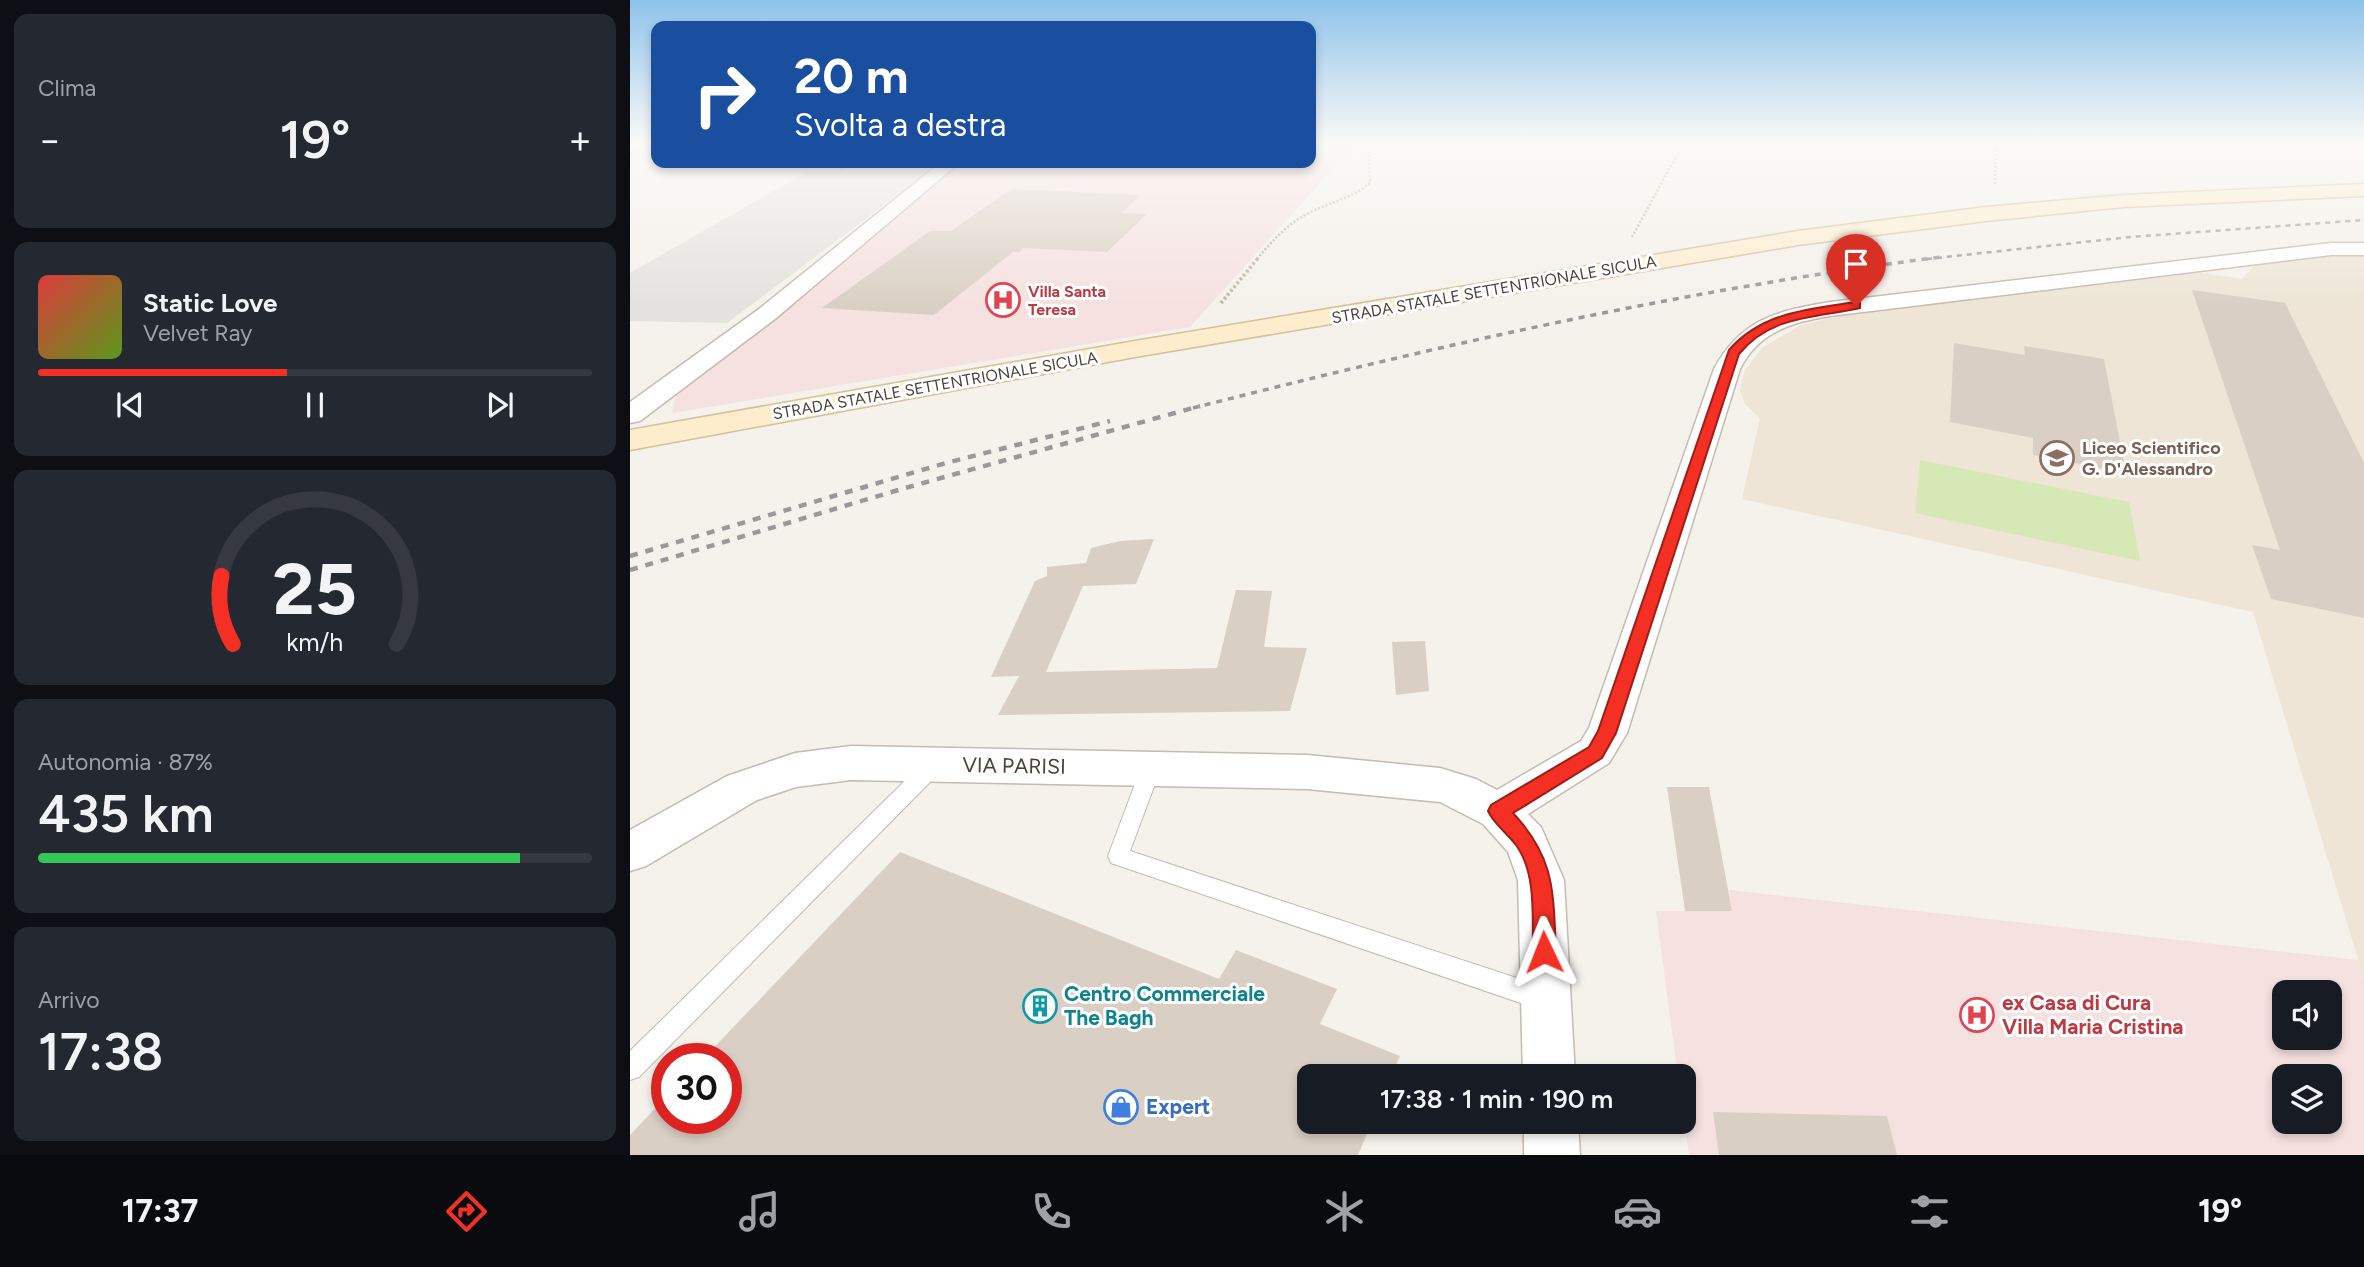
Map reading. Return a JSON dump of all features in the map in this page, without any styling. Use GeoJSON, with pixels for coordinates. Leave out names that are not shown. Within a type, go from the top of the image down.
{"type":"FeatureCollection","features":[{"type":"Feature","properties":{"kind":"main road","name":"STRADA STATALE SETTENTRIONALE SICULA"},"geometry":{"type":"LineString","coordinates":[[630,440],[1211,337],[1798,238],[1986,214],[2124,201],[2235,196]]}},
{"type":"Feature","properties":{"kind":"street"},"geometry":{"type":"LineString","coordinates":[[630,415],[767,314],[910,196]]}},
{"type":"Feature","properties":{"kind":"street"},"geometry":{"type":"LineString","coordinates":[[1498,811],[1595,752],[1607,733],[1727,369],[1733,353],[1746,337],[1768,324],[1793,315],[1830,309],[2331,249],[2364,250]]}},
{"type":"Feature","properties":{"kind":"street","name":"VIA PARISI"},"geometry":{"type":"LineString","coordinates":[[630,852],[742,788],[795,770],[851,763],[1307,772],[1418,782],[1461,791],[1498,811],[1526,841],[1541,880],[1549,1064]]}},
{"type":"Feature","properties":{"kind":"street"},"geometry":{"type":"LineString","coordinates":[[1551,1134],[1552,1155]]}},
{"type":"Feature","properties":{"kind":"lane"},"geometry":{"type":"LineString","coordinates":[[630,1068],[934,764]]}},
{"type":"Feature","properties":{"kind":"lane"},"geometry":{"type":"LineString","coordinates":[[1151,768],[1118,856],[1546,1000]]}},
{"type":"Feature","properties":{"kind":"path"},"geometry":{"type":"LineString","coordinates":[[1211,337],[1206,321],[1290,225],[1306,214],[1353,196]]}},
{"type":"Feature","properties":{"kind":"path"},"geometry":{"type":"LineString","coordinates":[[1615,269],[1655,196]]}},
{"type":"Feature","properties":{"kind":"shaded area"},"geometry":{"type":"Polygon","coordinates":[[[765,196],[896,196],[727,323],[630,321],[630,273],[765,196]]]}},
{"type":"Feature","properties":{"kind":"shaded area","name":"Villa Santa Teresa"},"geometry":{"type":"Polygon","coordinates":[[[922,196],[1308,196],[1190,327],[672,413],[676,393],[922,196]]]}},
{"type":"Feature","properties":{"kind":"shaded area","name":"Liceo Scientifico G. D'Alessandro"},"geometry":{"type":"Polygon","coordinates":[[[2342,255],[2364,256],[2364,979],[2253,612],[1742,499],[1760,418],[1745,404],[1740,390],[1745,370],[1763,347],[1801,325],[1839,316],[2196,272],[2242,279],[2255,265],[2342,255]]]}},
{"type":"Feature","properties":{"kind":"shaded area","name":"ex Casa di Cura Villa Maria Cristina"},"geometry":{"type":"Polygon","coordinates":[[[1729,890],[2358,960],[2364,979],[2364,1155],[1689,1155],[1686,1134],[1696,1134],[1696,1064],[1676,1064],[1656,911],[1732,911],[1729,890]]]}},
{"type":"Feature","properties":{"kind":"green space"},"geometry":{"type":"Polygon","coordinates":[[[1920,460],[2129,502],[2140,561],[1915,513],[1920,460]]]}},
{"type":"Feature","properties":{"kind":"building"},"geometry":{"type":"Polygon","coordinates":[[[1001,196],[1140,196],[1121,213],[1147,214],[1107,252],[1024,248],[1013,252],[934,315],[822,308],[930,231],[951,231],[1001,196]]]}},
{"type":"Feature","properties":{"kind":"building"},"geometry":{"type":"Polygon","coordinates":[[[2192,290],[2285,303],[2364,463],[2364,618],[2271,599],[2252,545],[2280,550],[2192,290]]]}},
{"type":"Feature","properties":{"kind":"building"},"geometry":{"type":"Polygon","coordinates":[[[1954,343],[2025,355],[2024,346],[2104,359],[2126,473],[2033,455],[2033,438],[1950,422],[1954,343]]]}},
{"type":"Feature","properties":{"kind":"building"},"geometry":{"type":"Polygon","coordinates":[[[1154,539],[1136,584],[1083,586],[1046,672],[1217,668],[1236,590],[1272,591],[1264,647],[1307,648],[1290,711],[998,715],[1019,676],[991,677],[1035,581],[1047,576],[1047,567],[1086,563],[1091,548],[1120,541],[1154,539]]]}},
{"type":"Feature","properties":{"kind":"building"},"geometry":{"type":"Polygon","coordinates":[[[1425,641],[1429,691],[1396,695],[1392,642],[1425,641]]]}},
{"type":"Feature","properties":{"kind":"building"},"geometry":{"type":"Polygon","coordinates":[[[1667,787],[1709,787],[1732,911],[1685,911],[1667,787]]]}},
{"type":"Feature","properties":{"kind":"building","name":"Centro Commerciale The Bagh"},"geometry":{"type":"Polygon","coordinates":[[[900,852],[1219,979],[1236,950],[1337,989],[1320,1024],[1400,1056],[1396,1064],[1297,1064],[1297,1134],[1367,1134],[1358,1155],[630,1155],[630,1135],[651,1113],[651,1134],[742,1134],[742,1043],[718,1043],[900,852]]]}},
{"type":"Feature","properties":{"kind":"building"},"geometry":{"type":"Polygon","coordinates":[[[1713,1112],[1887,1116],[1897,1155],[1719,1155],[1713,1112]]]}},
{"type":"Feature","properties":{"kind":"railway"},"geometry":{"type":"LineString","coordinates":[[1927,259],[2130,237],[2364,220]]}},
{"type":"Feature","properties":{"kind":"railway"},"geometry":{"type":"LineString","coordinates":[[1193,408],[1378,362],[1658,302],[1941,257]]}},
{"type":"Feature","properties":{"kind":"railway"},"geometry":{"type":"LineString","coordinates":[[630,570],[905,488],[1200,406]]}},
{"type":"Feature","properties":{"kind":"railway"},"geometry":{"type":"LineString","coordinates":[[630,556],[946,463],[1110,421]]}},
{"type":"Feature","properties":{"kind":"place","name":"Villa Santa Teresa"},"geometry":{"type":"Point","coordinates":[1003,300]}},
{"type":"Feature","properties":{"kind":"place","name":"Liceo Scientifico G. D'Alessandro"},"geometry":{"type":"Point","coordinates":[2057,458]}},
{"type":"Feature","properties":{"kind":"place","name":"Centro Commerciale The Bagh"},"geometry":{"type":"Point","coordinates":[1040,1006]}},
{"type":"Feature","properties":{"kind":"place","name":"ex Casa di Cura Villa Maria Cristina"},"geometry":{"type":"Point","coordinates":[1977,1015]}},
{"type":"Feature","properties":{"kind":"place","name":"Expert"},"geometry":{"type":"Point","coordinates":[1121,1107]}},
{"type":"Feature","properties":{"kind":"route"},"geometry":{"type":"LineString","coordinates":[[1544,952],[1541,880],[1526,841],[1498,811],[1595,752],[1607,733],[1733,353],[1746,337],[1768,324],[1793,315],[1856,306]]}}]}
